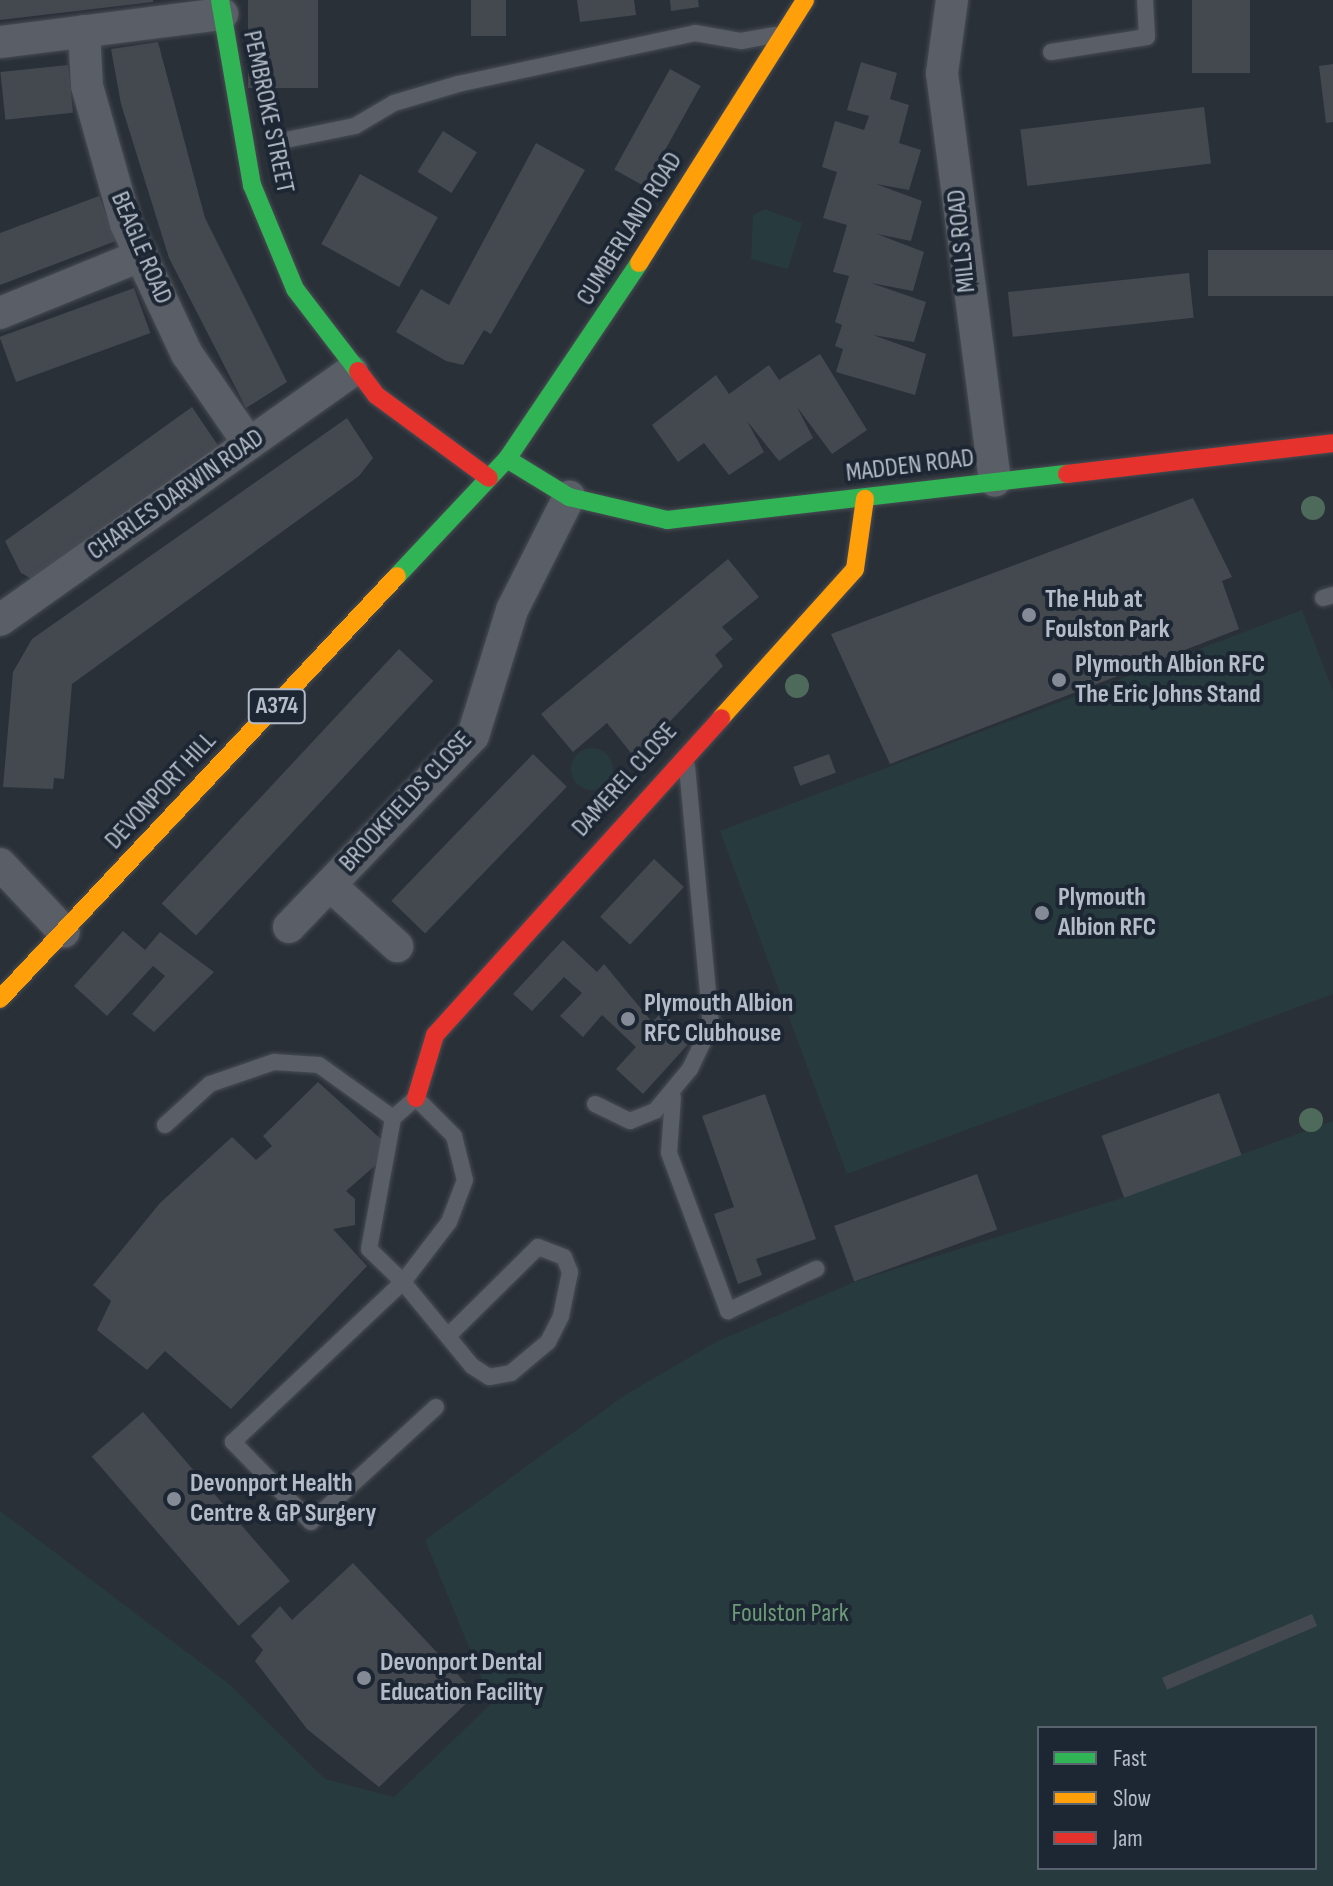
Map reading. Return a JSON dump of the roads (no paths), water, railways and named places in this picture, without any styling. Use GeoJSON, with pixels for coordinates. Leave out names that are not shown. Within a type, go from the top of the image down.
{"type":"FeatureCollection","features":[{"type":"Feature","properties":{"kind":"street","name":"CUMBERLAND ROAD"},"geometry":{"type":"LineString","coordinates":[[489,478],[507,459],[805,0]]}},
{"type":"Feature","properties":{"kind":"street","name":"MILLS ROAD"},"geometry":{"type":"LineString","coordinates":[[952,0],[942,73],[995,481]]}},
{"type":"Feature","properties":{"kind":"street"},"geometry":{"type":"LineString","coordinates":[[0,42],[221,7]]}},
{"type":"Feature","properties":{"kind":"street","name":"PEMBROKE STREET"},"geometry":{"type":"LineString","coordinates":[[221,7],[252,185],[295,289],[352,371],[489,478]]}},
{"type":"Feature","properties":{"kind":"street","name":"BEAGLE ROAD"},"geometry":{"type":"LineString","coordinates":[[84,31],[102,146],[142,255],[187,354],[249,444]]}},
{"type":"Feature","properties":{"kind":"street"},"geometry":{"type":"LineString","coordinates":[[0,313],[142,255]]}},
{"type":"Feature","properties":{"kind":"street","name":"CHARLES DARWIN ROAD"},"geometry":{"type":"LineString","coordinates":[[0,620],[352,371]]}},
{"type":"Feature","properties":{"kind":"street","name":"MADDEN ROAD"},"geometry":{"type":"LineString","coordinates":[[507,459],[569,497],[667,520],[1333,443]]}},
{"type":"Feature","properties":{"kind":"street","name":"DEVONPORT HILL"},"geometry":{"type":"LineString","coordinates":[[0,999],[489,478]]}},
{"type":"Feature","properties":{"kind":"street","name":"BROOKFIELDS CLOSE"},"geometry":{"type":"LineString","coordinates":[[289,927],[473,736],[512,610],[569,497]]}},
{"type":"Feature","properties":{"kind":"street","name":"DAMEREL CLOSE"},"geometry":{"type":"LineString","coordinates":[[416,1098],[435,1035],[687,750],[855,569],[865,499]]}},
{"type":"Feature","properties":{"kind":"street"},"geometry":{"type":"LineString","coordinates":[[0,864],[64,932]]}},
{"type":"Feature","properties":{"kind":"street","name":"BROOKFIELDS CLOSE"},"geometry":{"type":"LineString","coordinates":[[330,885],[397,946]]}},
{"type":"Feature","properties":{"kind":"lane"},"geometry":{"type":"LineString","coordinates":[[1051,52],[1147,37],[1145,0]]}},
{"type":"Feature","properties":{"kind":"lane"},"geometry":{"type":"LineString","coordinates":[[281,141],[355,126],[394,103],[458,84],[695,33],[741,41],[783,34]]}},
{"type":"Feature","properties":{"kind":"lane"},"geometry":{"type":"LineString","coordinates":[[687,750],[712,984],[711,1025],[667,1111],[669,1153],[728,1311],[816,1269]]}},
{"type":"Feature","properties":{"kind":"lane"},"geometry":{"type":"LineString","coordinates":[[165,1125],[210,1084],[274,1062],[319,1065],[393,1118]]}},
{"type":"Feature","properties":{"kind":"lane"},"geometry":{"type":"LineString","coordinates":[[595,1104],[630,1121],[655,1111],[680,1081]]}},
{"type":"Feature","properties":{"kind":"lane"},"geometry":{"type":"LineString","coordinates":[[436,1407],[311,1522],[233,1442],[403,1282],[449,1222],[465,1180],[454,1136],[416,1098],[393,1118],[369,1249],[403,1282],[449,1335],[489,1377],[530,1361],[561,1316],[570,1272],[564,1257],[538,1247],[449,1335]]}},
{"type":"Feature","properties":{"kind":"place","name":"The Hub at Foulston Park"},"geometry":{"type":"Point","coordinates":[1029,615]}},
{"type":"Feature","properties":{"kind":"place","name":"Plymouth Albion RFC The Eric Johns Stand"},"geometry":{"type":"Point","coordinates":[1059,680]}},
{"type":"Feature","properties":{"kind":"place","name":"Plymouth Albion RFC"},"geometry":{"type":"Point","coordinates":[1042,913]}},
{"type":"Feature","properties":{"kind":"place","name":"Plymouth Albion RFC Clubhouse"},"geometry":{"type":"Point","coordinates":[628,1019]}},
{"type":"Feature","properties":{"kind":"place","name":"Devonport Health Centre & GP Surgery"},"geometry":{"type":"Point","coordinates":[174,1499]}},
{"type":"Feature","properties":{"kind":"place","name":"Devonport Dental Education Facility"},"geometry":{"type":"Point","coordinates":[364,1678]}},
{"type":"Feature","properties":{"kind":"park label","name":"Foulston Park"},"geometry":{"type":"Point","coordinates":[790,1614]}}]}
